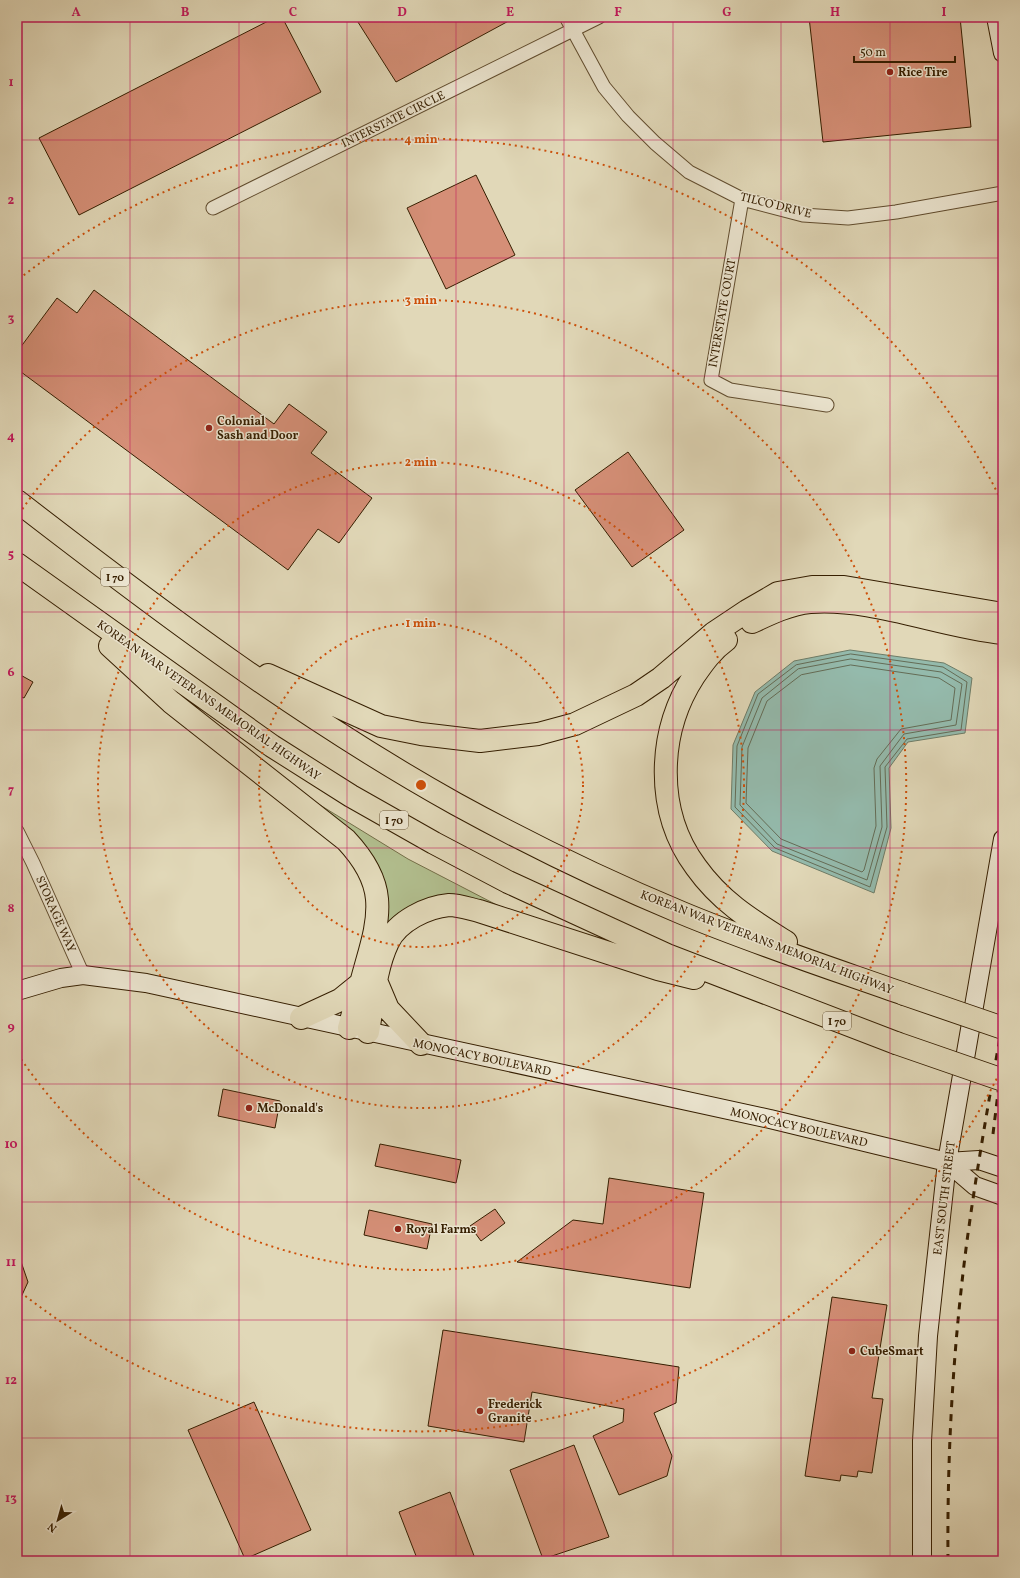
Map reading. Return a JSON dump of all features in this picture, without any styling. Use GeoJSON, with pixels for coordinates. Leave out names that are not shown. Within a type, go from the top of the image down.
{"type":"FeatureCollection","features":[{"type":"Feature","properties":{"kind":"highway","name":"KOREAN WAR VETERANS MEMORIAL HIGHWAY"},"geometry":{"type":"LineString","coordinates":[[17,501],[122,582],[298,708],[374,757],[456,804],[610,882],[684,914],[824,966],[1003,1028]]}},
{"type":"Feature","properties":{"kind":"highway","name":"KOREAN WAR VETERANS MEMORIAL HIGHWAY"},"geometry":{"type":"LineString","coordinates":[[17,564],[272,746],[351,796],[427,839],[508,882],[596,924],[667,955],[896,1043],[1003,1080]]}},
{"type":"Feature","properties":{"kind":"highway"},"geometry":{"type":"LineString","coordinates":[[43,584],[171,702],[324,822],[358,853],[366,866],[377,898],[377,914],[369,983],[359,1030]]}},
{"type":"Feature","properties":{"kind":"highway"},"geometry":{"type":"LineString","coordinates":[[215,650],[320,700],[381,726],[421,734],[480,741],[538,734],[575,724],[636,695],[661,678],[714,633],[747,611],[778,594],[812,587],[844,587],[1003,614]]}},
{"type":"Feature","properties":{"kind":"highway"},"geometry":{"type":"LineString","coordinates":[[824,966],[724,901],[695,866],[676,832],[669,805],[665,763],[671,724],[690,683],[705,660],[719,645],[735,633],[769,614],[790,606],[809,602],[832,602],[864,606],[1003,633]]}},
{"type":"Feature","properties":{"kind":"highway"},"geometry":{"type":"LineString","coordinates":[[301,1018],[340,1000],[369,983],[389,940],[402,925],[415,916],[432,908],[450,905],[479,911],[658,969],[777,998]]}},
{"type":"Feature","properties":{"kind":"highway"},"geometry":{"type":"LineString","coordinates":[[369,983],[388,1009],[421,1044]]}},
{"type":"Feature","properties":{"kind":"main road"},"geometry":{"type":"LineString","coordinates":[[996,17],[1003,53]]}},
{"type":"Feature","properties":{"kind":"main road","name":"EAST SOUTH STREET"},"geometry":{"type":"LineString","coordinates":[[922,1561],[922,1441],[928,1336],[947,1162],[1003,839]]}},
{"type":"Feature","properties":{"kind":"main road","name":"MONOCACY BOULEVARD"},"geometry":{"type":"LineString","coordinates":[[17,991],[62,978],[83,975],[146,984],[770,1120],[947,1162],[979,1160],[1003,1168]]}},
{"type":"Feature","properties":{"kind":"main road","name":"MONOCACY BOULEVARD"},"geometry":{"type":"LineString","coordinates":[[947,1162],[975,1186],[1003,1196]]}},
{"type":"Feature","properties":{"kind":"street","name":"TILCO DRIVE"},"geometry":{"type":"LineString","coordinates":[[566,17],[604,87],[628,116],[655,143],[689,172],[742,199],[803,215],[848,218],[896,212],[1003,193]]}},
{"type":"Feature","properties":{"kind":"street"},"geometry":{"type":"LineString","coordinates":[[573,31],[599,17]]}},
{"type":"Feature","properties":{"kind":"street","name":"INTERSTATE CIRCLE"},"geometry":{"type":"LineString","coordinates":[[213,208],[573,31]]}},
{"type":"Feature","properties":{"kind":"street","name":"INTERSTATE COURT"},"geometry":{"type":"LineString","coordinates":[[742,199],[711,380],[730,390],[827,405]]}},
{"type":"Feature","properties":{"kind":"street","name":"STORAGE WAY"},"geometry":{"type":"LineString","coordinates":[[17,831],[33,863],[83,975]]}},
{"type":"Feature","properties":{"kind":"shaded area"},"geometry":{"type":"Polygon","coordinates":[[[302,794],[408,859],[520,917],[481,903],[385,929],[385,904],[302,794]]]}},
{"type":"Feature","properties":{"kind":"water"},"geometry":{"type":"Polygon","coordinates":[[[850,650],[944,663],[972,678],[965,733],[908,742],[889,768],[891,828],[874,893],[772,851],[731,809],[733,745],[755,692],[794,661],[850,650]]]}},
{"type":"Feature","properties":{"kind":"building"},"geometry":{"type":"Polygon","coordinates":[[[276,17],[282,17],[321,92],[79,215],[39,138],[276,17]]]}},
{"type":"Feature","properties":{"kind":"building"},"geometry":{"type":"Polygon","coordinates":[[[360,17],[516,17],[396,82],[356,19],[360,17]]]}},
{"type":"Feature","properties":{"kind":"building","name":"Rice Tire"},"geometry":{"type":"Polygon","coordinates":[[[809,17],[960,17],[971,127],[823,142],[809,17]]]}},
{"type":"Feature","properties":{"kind":"building"},"geometry":{"type":"Polygon","coordinates":[[[476,175],[515,255],[446,289],[407,208],[476,175]]]}},
{"type":"Feature","properties":{"kind":"building","name":"Colonial Sash and Door"},"geometry":{"type":"Polygon","coordinates":[[[94,290],[274,424],[289,404],[327,432],[311,453],[372,498],[339,543],[318,529],[288,570],[17,369],[17,352],[57,298],[77,313],[94,290]]]}},
{"type":"Feature","properties":{"kind":"building"},"geometry":{"type":"Polygon","coordinates":[[[628,452],[684,530],[632,567],[575,490],[628,452]]]}},
{"type":"Feature","properties":{"kind":"building"},"geometry":{"type":"Polygon","coordinates":[[[17,673],[33,682],[24,698],[17,695],[17,673]]]}},
{"type":"Feature","properties":{"kind":"building","name":"McDonald's"},"geometry":{"type":"Polygon","coordinates":[[[223,1089],[280,1101],[275,1128],[218,1116],[223,1089]]]}},
{"type":"Feature","properties":{"kind":"building"},"geometry":{"type":"Polygon","coordinates":[[[380,1144],[461,1160],[456,1183],[375,1166],[380,1144]]]}},
{"type":"Feature","properties":{"kind":"building"},"geometry":{"type":"Polygon","coordinates":[[[609,1178],[704,1193],[690,1288],[517,1262],[573,1220],[603,1224],[609,1178]]]}},
{"type":"Feature","properties":{"kind":"building"},"geometry":{"type":"Polygon","coordinates":[[[495,1209],[505,1223],[481,1241],[470,1226],[495,1209]]]}},
{"type":"Feature","properties":{"kind":"building","name":"Royal Farms"},"geometry":{"type":"Polygon","coordinates":[[[369,1210],[432,1224],[427,1249],[364,1235],[369,1210]]]}},
{"type":"Feature","properties":{"kind":"building"},"geometry":{"type":"Polygon","coordinates":[[[17,1250],[28,1282],[17,1306],[17,1250]]]}},
{"type":"Feature","properties":{"kind":"building","name":"CubeSmart"},"geometry":{"type":"Polygon","coordinates":[[[832,1297],[887,1305],[872,1398],[883,1399],[872,1473],[858,1471],[857,1477],[841,1475],[840,1481],[805,1476],[832,1297]]]}},
{"type":"Feature","properties":{"kind":"building","name":"Frederick Granite"},"geometry":{"type":"Polygon","coordinates":[[[443,1330],[679,1367],[676,1403],[654,1413],[672,1456],[667,1476],[619,1495],[593,1436],[623,1422],[624,1409],[532,1392],[524,1442],[428,1426],[443,1330]]]}},
{"type":"Feature","properties":{"kind":"building"},"geometry":{"type":"Polygon","coordinates":[[[254,1402],[311,1530],[245,1559],[188,1430],[254,1402]]]}},
{"type":"Feature","properties":{"kind":"building"},"geometry":{"type":"Polygon","coordinates":[[[574,1445],[609,1537],[543,1559],[510,1470],[574,1445]]]}},
{"type":"Feature","properties":{"kind":"building"},"geometry":{"type":"Polygon","coordinates":[[[450,1492],[476,1561],[418,1561],[399,1512],[450,1492]]]}},
{"type":"Feature","properties":{"kind":"railway"},"geometry":{"type":"LineString","coordinates":[[948,1561],[950,1441],[962,1281],[975,1186],[1003,1020]]}},
{"type":"Feature","properties":{"kind":"railway"},"geometry":{"type":"LineString","coordinates":[[993,1134],[1003,1052]]}},
{"type":"Feature","properties":{"kind":"place","name":"Rice Tire"},"geometry":{"type":"Point","coordinates":[890,72]}},
{"type":"Feature","properties":{"kind":"place","name":"Colonial Sash and Door"},"geometry":{"type":"Point","coordinates":[209,428]}},
{"type":"Feature","properties":{"kind":"place","name":"McDonald's"},"geometry":{"type":"Point","coordinates":[249,1108]}},
{"type":"Feature","properties":{"kind":"place","name":"Royal Farms"},"geometry":{"type":"Point","coordinates":[398,1229]}},
{"type":"Feature","properties":{"kind":"place","name":"CubeSmart"},"geometry":{"type":"Point","coordinates":[852,1351]}},
{"type":"Feature","properties":{"kind":"place","name":"Frederick Granite"},"geometry":{"type":"Point","coordinates":[480,1411]}}]}
